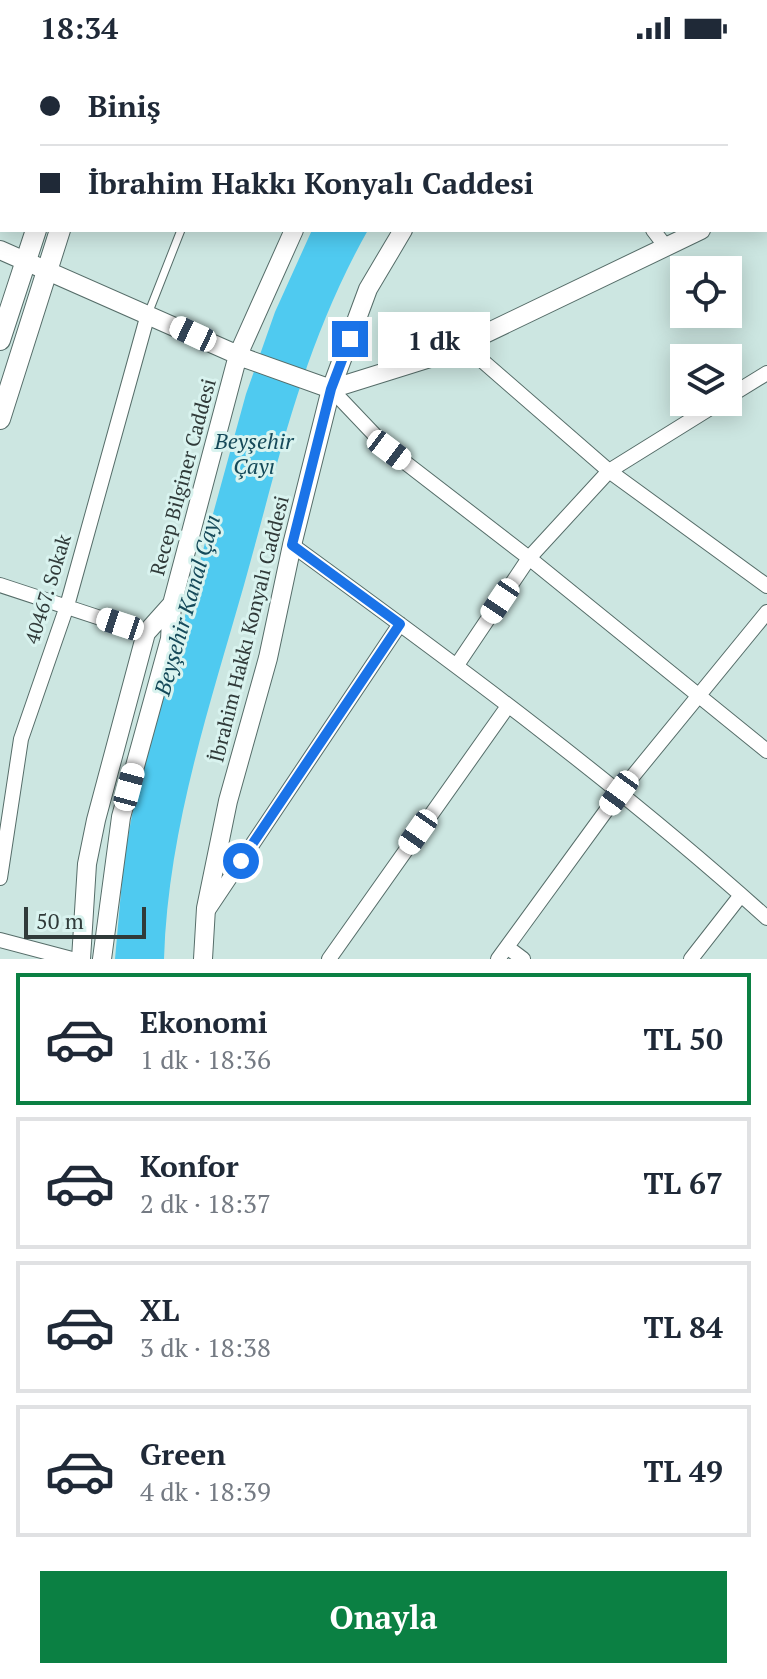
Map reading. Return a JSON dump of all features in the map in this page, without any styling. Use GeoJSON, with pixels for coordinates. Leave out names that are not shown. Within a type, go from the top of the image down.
{"type":"FeatureCollection","features":[{"type":"Feature","properties":{"kind":"main road"},"geometry":{"type":"LineString","coordinates":[[0,340],[35,232]]}},
{"type":"Feature","properties":{"kind":"main road"},"geometry":{"type":"LineString","coordinates":[[0,419],[59,232]]}},
{"type":"Feature","properties":{"kind":"street","name":"Recep Bilginer Caddesi"},"geometry":{"type":"LineString","coordinates":[[102,959],[121,817],[170,639],[172,604],[242,357],[293,232]]}},
{"type":"Feature","properties":{"kind":"street","name":"İbrahim Hakkı Konyalı Caddesi"},"geometry":{"type":"LineString","coordinates":[[203,959],[206,914],[228,801],[268,658],[331,389],[368,289],[402,232]]}},
{"type":"Feature","properties":{"kind":"street"},"geometry":{"type":"LineString","coordinates":[[655,232],[666,247]]}},
{"type":"Feature","properties":{"kind":"street"},"geometry":{"type":"LineString","coordinates":[[331,389],[443,354],[697,232]]}},
{"type":"Feature","properties":{"kind":"street"},"geometry":{"type":"LineString","coordinates":[[0,250],[25,258],[242,357],[331,389],[389,450],[529,558],[767,751]]}},
{"type":"Feature","properties":{"kind":"street","name":"40467. Sokak"},"geometry":{"type":"LineString","coordinates":[[0,878],[21,739],[67,606],[148,314]]}},
{"type":"Feature","properties":{"kind":"street"},"geometry":{"type":"LineString","coordinates":[[463,344],[609,471],[767,586]]}},
{"type":"Feature","properties":{"kind":"street"},"geometry":{"type":"LineString","coordinates":[[742,388],[767,373]]}},
{"type":"Feature","properties":{"kind":"street"},"geometry":{"type":"LineString","coordinates":[[457,665],[529,558],[609,471],[697,416]]}},
{"type":"Feature","properties":{"kind":"street"},"geometry":{"type":"LineString","coordinates":[[292,545],[457,665],[619,793],[767,918]]}},
{"type":"Feature","properties":{"kind":"street"},"geometry":{"type":"LineString","coordinates":[[0,585],[146,633]]}},
{"type":"Feature","properties":{"kind":"street","name":"Recep Bilginer Caddesi"},"geometry":{"type":"LineString","coordinates":[[81,959],[83,901],[93,835],[146,633],[172,604]]}},
{"type":"Feature","properties":{"kind":"street"},"geometry":{"type":"LineString","coordinates":[[523,959],[502,953],[619,793],[767,612]]}},
{"type":"Feature","properties":{"kind":"street"},"geometry":{"type":"LineString","coordinates":[[206,914],[400,624]]}},
{"type":"Feature","properties":{"kind":"street"},"geometry":{"type":"LineString","coordinates":[[329,959],[508,706]]}},
{"type":"Feature","properties":{"kind":"street"},"geometry":{"type":"LineString","coordinates":[[691,959],[741,895]]}},
{"type":"Feature","properties":{"kind":"street"},"geometry":{"type":"LineString","coordinates":[[0,940],[72,959]]}},
{"type":"Feature","properties":{"kind":"lane"},"geometry":{"type":"LineString","coordinates":[[148,314],[180,232]]}},
{"type":"Feature","properties":{"kind":"water","name":"Beyşehir Çayı"},"geometry":{"type":"Polygon","coordinates":[[[311,232],[367,232],[345,273],[309,360],[281,448],[204,723],[173,863],[164,959],[115,959],[124,858],[136,794],[246,394],[275,312],[311,232]]]}},
{"type":"Feature","properties":{"kind":"route"},"geometry":{"type":"LineString","coordinates":[[241,861],[400,624],[292,545],[331,389],[350,339]]}},
{"type":"Feature","properties":{"kind":"water label","name":"Beyşehir Kanal Çayı"},"geometry":{"type":"Point","coordinates":[187,605]}}]}
